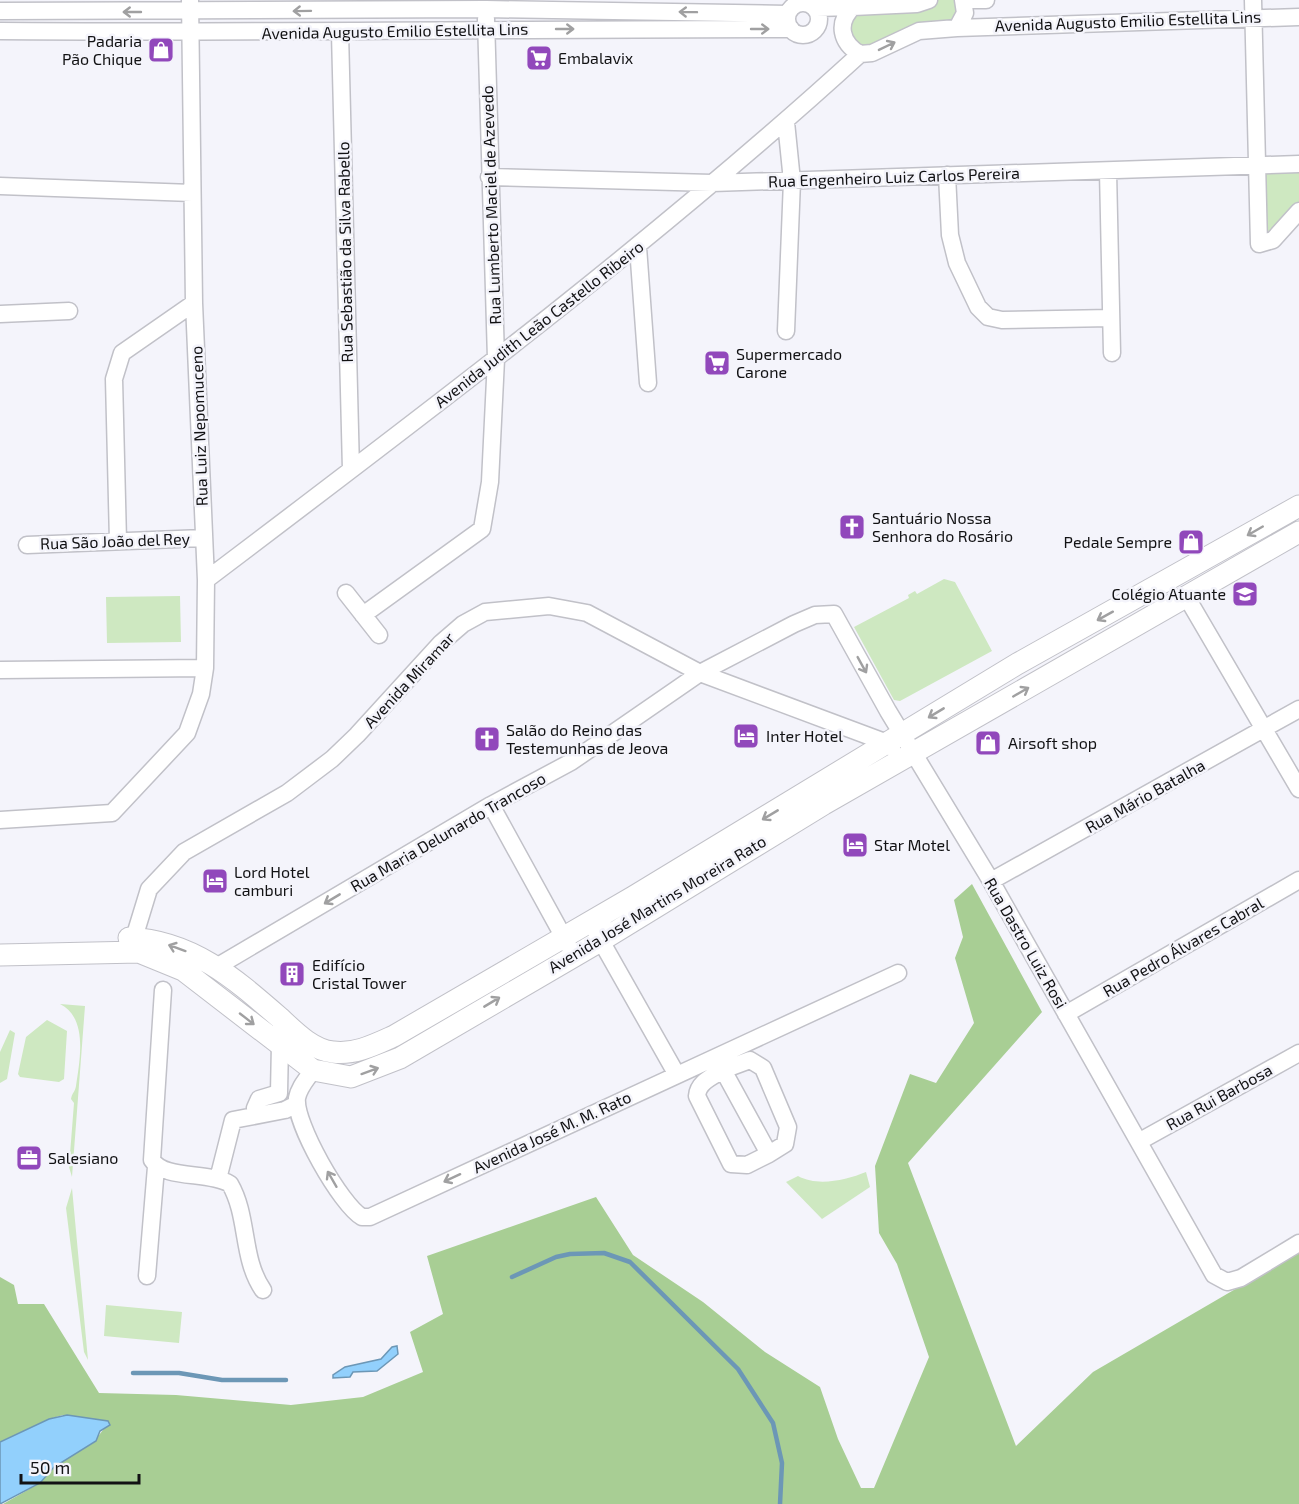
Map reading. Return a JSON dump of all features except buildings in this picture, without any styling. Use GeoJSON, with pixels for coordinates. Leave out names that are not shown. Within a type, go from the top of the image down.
{"type":"FeatureCollection","features":[{"type":"Feature","properties":{"kind":"street"},"geometry":{"type":"LineString","coordinates":[[842,29],[814,31],[805,35],[787,11],[799,3],[853,7],[917,4],[929,0]]}},
{"type":"Feature","properties":{"kind":"street"},"geometry":{"type":"LineString","coordinates":[[957,28],[965,13],[963,0]]}},
{"type":"Feature","properties":{"kind":"street","name":"Avenida Augusto Emilio Estellita Lins"},"geometry":{"type":"LineString","coordinates":[[963,0],[986,0]]}},
{"type":"Feature","properties":{"kind":"street","name":"Avenida Augusto Emilio Estellita Lins"},"geometry":{"type":"LineString","coordinates":[[0,11],[190,6],[486,4],[767,13],[787,11]]}},
{"type":"Feature","properties":{"kind":"street","name":"Rua Lumberto Maciel de Azevedo"},"geometry":{"type":"LineString","coordinates":[[363,615],[482,529],[490,482],[496,359],[489,177],[486,4]]}},
{"type":"Feature","properties":{"kind":"street"},"geometry":{"type":"LineString","coordinates":[[813,4],[820,20],[814,31]]}},
{"type":"Feature","properties":{"kind":"street","name":"Rua Luiz Nepomuceno"},"geometry":{"type":"LineString","coordinates":[[0,820],[112,813],[187,733],[201,694],[205,668],[206,580],[202,538],[194,303],[190,6]]}},
{"type":"Feature","properties":{"kind":"street"},"geometry":{"type":"LineString","coordinates":[[853,7],[843,20],[842,29],[846,43],[860,54]]}},
{"type":"Feature","properties":{"kind":"street"},"geometry":{"type":"LineString","coordinates":[[1253,8],[1255,167],[1259,244],[1273,240],[1299,211]]}},
{"type":"Feature","properties":{"kind":"street","name":"Avenida Augusto Emilio Estellita Lins"},"geometry":{"type":"LineString","coordinates":[[860,54],[872,53],[919,31],[1253,8],[1299,16]]}},
{"type":"Feature","properties":{"kind":"street","name":"Avenida Augusto Emilio Estellita Lins"},"geometry":{"type":"LineString","coordinates":[[0,32],[340,33],[486,29],[787,11]]}},
{"type":"Feature","properties":{"kind":"street","name":"Rua Sebastião da Silva Rabello"},"geometry":{"type":"LineString","coordinates":[[340,33],[351,470]]}},
{"type":"Feature","properties":{"kind":"street","name":"Avenida Judith Leão Castello Ribeiro"},"geometry":{"type":"LineString","coordinates":[[206,580],[496,359],[638,247],[786,122],[860,54]]}},
{"type":"Feature","properties":{"kind":"street"},"geometry":{"type":"LineString","coordinates":[[786,122],[792,181],[786,331]]}},
{"type":"Feature","properties":{"kind":"street","name":"Rua Engenheiro Luiz Carlos Pereira"},"geometry":{"type":"LineString","coordinates":[[489,177],[712,183],[1299,164]]}},
{"type":"Feature","properties":{"kind":"street"},"geometry":{"type":"LineString","coordinates":[[1108,171],[1112,353]]}},
{"type":"Feature","properties":{"kind":"street"},"geometry":{"type":"LineString","coordinates":[[947,175],[953,248],[978,307],[988,317],[1002,320],[1111,318]]}},
{"type":"Feature","properties":{"kind":"street"},"geometry":{"type":"LineString","coordinates":[[0,186],[192,193]]}},
{"type":"Feature","properties":{"kind":"street"},"geometry":{"type":"LineString","coordinates":[[638,247],[648,383]]}},
{"type":"Feature","properties":{"kind":"street"},"geometry":{"type":"LineString","coordinates":[[118,541],[114,379],[118,362],[122,353],[194,303]]}},
{"type":"Feature","properties":{"kind":"street"},"geometry":{"type":"LineString","coordinates":[[0,314],[69,311]]}},
{"type":"Feature","properties":{"kind":"street","name":"Avenida José Martins Moreira Rato"},"geometry":{"type":"LineString","coordinates":[[0,944],[89,938],[134,938],[174,946],[218,966],[302,1037],[330,1052],[345,1053],[368,1048],[394,1036],[609,909],[896,739],[1017,664],[1299,506]]}},
{"type":"Feature","properties":{"kind":"street","name":"Avenida José Martins Moreira Rato"},"geometry":{"type":"LineString","coordinates":[[0,955],[139,952],[183,970],[313,1070],[351,1077],[373,1070],[400,1058],[883,771],[1299,532]]}},
{"type":"Feature","properties":{"kind":"street","name":"Rua São João del Rey"},"geometry":{"type":"LineString","coordinates":[[27,544],[202,538]]}},
{"type":"Feature","properties":{"kind":"street"},"geometry":{"type":"LineString","coordinates":[[346,593],[380,635]]}},
{"type":"Feature","properties":{"kind":"street"},"geometry":{"type":"LineString","coordinates":[[1186,596],[1299,789]]}},
{"type":"Feature","properties":{"kind":"street","name":"Avenida Miramar"},"geometry":{"type":"LineString","coordinates":[[134,938],[149,890],[183,852],[287,793],[332,759],[441,643],[462,624],[485,612],[549,606],[587,613],[700,674],[896,739]]}},
{"type":"Feature","properties":{"kind":"street","name":"Rua Dastro Luiz Rosi"},"geometry":{"type":"LineString","coordinates":[[834,614],[896,739],[914,753],[990,881],[1140,1141],[1214,1275],[1227,1282],[1241,1278],[1299,1243]]}},
{"type":"Feature","properties":{"kind":"street","name":"Rua Maria Delunardo Trancoso"},"geometry":{"type":"LineString","coordinates":[[218,966],[491,805],[571,762],[700,674],[794,624],[815,615],[834,614]]}},
{"type":"Feature","properties":{"kind":"street"},"geometry":{"type":"LineString","coordinates":[[0,670],[205,668]]}},
{"type":"Feature","properties":{"kind":"street","name":"Rua Mário Batalha"},"geometry":{"type":"LineString","coordinates":[[990,881],[1299,709]]}},
{"type":"Feature","properties":{"kind":"street"},"geometry":{"type":"LineString","coordinates":[[883,771],[892,759],[896,739]]}},
{"type":"Feature","properties":{"kind":"street"},"geometry":{"type":"LineString","coordinates":[[491,805],[569,942],[567,951],[555,965]]}},
{"type":"Feature","properties":{"kind":"street","name":"Rua Pedro Álvares Cabral"},"geometry":{"type":"LineString","coordinates":[[1066,1014],[1299,880]]}},
{"type":"Feature","properties":{"kind":"street"},"geometry":{"type":"LineString","coordinates":[[609,909],[596,932],[676,1075]]}},
{"type":"Feature","properties":{"kind":"street","name":"Avenida José M. M. Rato"},"geometry":{"type":"LineString","coordinates":[[297,1104],[301,1124],[347,1205],[362,1217],[370,1217],[676,1075],[719,1064],[898,973]]}},
{"type":"Feature","properties":{"kind":"street"},"geometry":{"type":"LineString","coordinates":[[147,1276],[156,1167],[152,1160],[151,1147],[163,990]]}},
{"type":"Feature","properties":{"kind":"street"},"geometry":{"type":"LineString","coordinates":[[258,1115],[255,1108],[259,1099],[279,1093],[280,1044]]}},
{"type":"Feature","properties":{"kind":"street","name":"Rua Rui Barbosa"},"geometry":{"type":"LineString","coordinates":[[1140,1141],[1299,1053]]}},
{"type":"Feature","properties":{"kind":"street"},"geometry":{"type":"LineString","coordinates":[[750,1060],[763,1068],[788,1127],[785,1144],[747,1165],[731,1164],[697,1096],[697,1089],[719,1064],[750,1060]]}},
{"type":"Feature","properties":{"kind":"street"},"geometry":{"type":"LineString","coordinates":[[719,1064],[769,1154]]}},
{"type":"Feature","properties":{"kind":"street"},"geometry":{"type":"LineString","coordinates":[[218,1179],[233,1120],[285,1110],[297,1104],[302,1085],[313,1070]]}},
{"type":"Feature","properties":{"kind":"street"},"geometry":{"type":"LineString","coordinates":[[156,1167],[228,1182],[233,1190],[251,1270],[263,1290]]}},
{"type":"Feature","properties":{"kind":"green space"},"geometry":{"type":"Polygon","coordinates":[[[936,0],[959,0],[961,18],[863,47],[852,45],[847,25],[862,9],[936,0]]]}},
{"type":"Feature","properties":{"kind":"green space"},"geometry":{"type":"Polygon","coordinates":[[[1262,170],[1299,172],[1299,206],[1265,237],[1262,170]]]}},
{"type":"Feature","properties":{"kind":"green space"},"geometry":{"type":"Polygon","coordinates":[[[944,579],[955,582],[992,651],[900,701],[894,700],[854,627],[909,598],[908,595],[915,591],[917,594],[944,579]]]}},
{"type":"Feature","properties":{"kind":"green space"},"geometry":{"type":"Polygon","coordinates":[[[180,596],[181,642],[107,643],[106,597],[180,596]]]}},
{"type":"Feature","properties":{"kind":"green space"},"geometry":{"type":"Polygon","coordinates":[[[972,884],[1042,1012],[908,1163],[1016,1446],[1093,1372],[1299,1252],[1299,1504],[3,1504],[40,1483],[54,1467],[93,1443],[109,1422],[63,1415],[49,1419],[0,1442],[0,1277],[14,1285],[18,1304],[44,1304],[99,1393],[176,1395],[291,1405],[363,1397],[423,1372],[410,1332],[443,1314],[427,1256],[596,1197],[633,1255],[703,1302],[765,1352],[820,1387],[838,1439],[861,1488],[874,1488],[929,1357],[897,1264],[879,1233],[875,1166],[910,1074],[936,1083],[974,1023],[955,958],[963,937],[954,900],[972,884]]]}},
{"type":"Feature","properties":{"kind":"green space"},"geometry":{"type":"Polygon","coordinates":[[[60,1004],[85,1006],[72,1177],[69,1167],[74,1103],[71,1099],[76,1086],[80,1040],[75,1019],[69,1010],[60,1004]]]}},
{"type":"Feature","properties":{"kind":"green space"},"geometry":{"type":"Polygon","coordinates":[[[47,1020],[67,1031],[64,1079],[59,1082],[20,1077],[18,1074],[26,1037],[47,1020]]]}},
{"type":"Feature","properties":{"kind":"green space"},"geometry":{"type":"Polygon","coordinates":[[[10,1030],[15,1033],[7,1079],[0,1083],[0,1052],[10,1030]]]}},
{"type":"Feature","properties":{"kind":"green space"},"geometry":{"type":"Polygon","coordinates":[[[866,1172],[870,1187],[822,1219],[786,1182],[798,1176],[814,1181],[832,1181],[866,1172]]]}},
{"type":"Feature","properties":{"kind":"green space"},"geometry":{"type":"Polygon","coordinates":[[[72,1188],[88,1360],[84,1352],[66,1208],[72,1188]]]}},
{"type":"Feature","properties":{"kind":"green space"},"geometry":{"type":"Polygon","coordinates":[[[106,1305],[182,1312],[179,1343],[104,1336],[106,1305]]]}},
{"type":"Feature","properties":{"kind":"water"},"geometry":{"type":"Polygon","coordinates":[[[397,1346],[398,1354],[377,1371],[353,1372],[350,1377],[333,1378],[333,1375],[345,1367],[381,1359],[392,1347],[397,1346]]]}},
{"type":"Feature","properties":{"kind":"water"},"geometry":{"type":"Polygon","coordinates":[[[67,1415],[108,1421],[110,1425],[100,1431],[96,1441],[54,1467],[40,1483],[0,1504],[0,1442],[49,1419],[67,1415]]]}},
{"type":"Feature","properties":{"kind":"waterway"},"geometry":{"type":"LineString","coordinates":[[512,1277],[556,1257],[570,1254],[604,1253],[630,1262],[738,1369],[773,1423],[782,1463],[780,1504]]}},
{"type":"Feature","properties":{"kind":"waterway"},"geometry":{"type":"LineString","coordinates":[[133,1373],[179,1373],[222,1380],[286,1380]]}},
{"type":"Feature","properties":{"kind":"place","name":"Padaria Pão Chique"},"geometry":{"type":"Point","coordinates":[161,50]}},
{"type":"Feature","properties":{"kind":"place","name":"Embalavix"},"geometry":{"type":"Point","coordinates":[539,58]}},
{"type":"Feature","properties":{"kind":"place","name":"Supermercado Carone"},"geometry":{"type":"Point","coordinates":[717,363]}},
{"type":"Feature","properties":{"kind":"place","name":"Santuário Nossa Senhora do Rosário"},"geometry":{"type":"Point","coordinates":[852,527]}},
{"type":"Feature","properties":{"kind":"place","name":"Pedale Sempre"},"geometry":{"type":"Point","coordinates":[1191,542]}},
{"type":"Feature","properties":{"kind":"place","name":"Colégio Atuante"},"geometry":{"type":"Point","coordinates":[1245,594]}},
{"type":"Feature","properties":{"kind":"place","name":"Inter Hotel"},"geometry":{"type":"Point","coordinates":[746,736]}},
{"type":"Feature","properties":{"kind":"place","name":"Salão do Reino das Testemunhas de Jeova"},"geometry":{"type":"Point","coordinates":[487,739]}},
{"type":"Feature","properties":{"kind":"place","name":"Airsoft shop"},"geometry":{"type":"Point","coordinates":[988,743]}},
{"type":"Feature","properties":{"kind":"place","name":"Star Motel"},"geometry":{"type":"Point","coordinates":[855,845]}},
{"type":"Feature","properties":{"kind":"place","name":"Lord Hotel camburi"},"geometry":{"type":"Point","coordinates":[215,881]}},
{"type":"Feature","properties":{"kind":"place","name":"Edifício Cristal Tower"},"geometry":{"type":"Point","coordinates":[292,974]}},
{"type":"Feature","properties":{"kind":"place","name":"Salesiano"},"geometry":{"type":"Point","coordinates":[29,1158]}}]}
